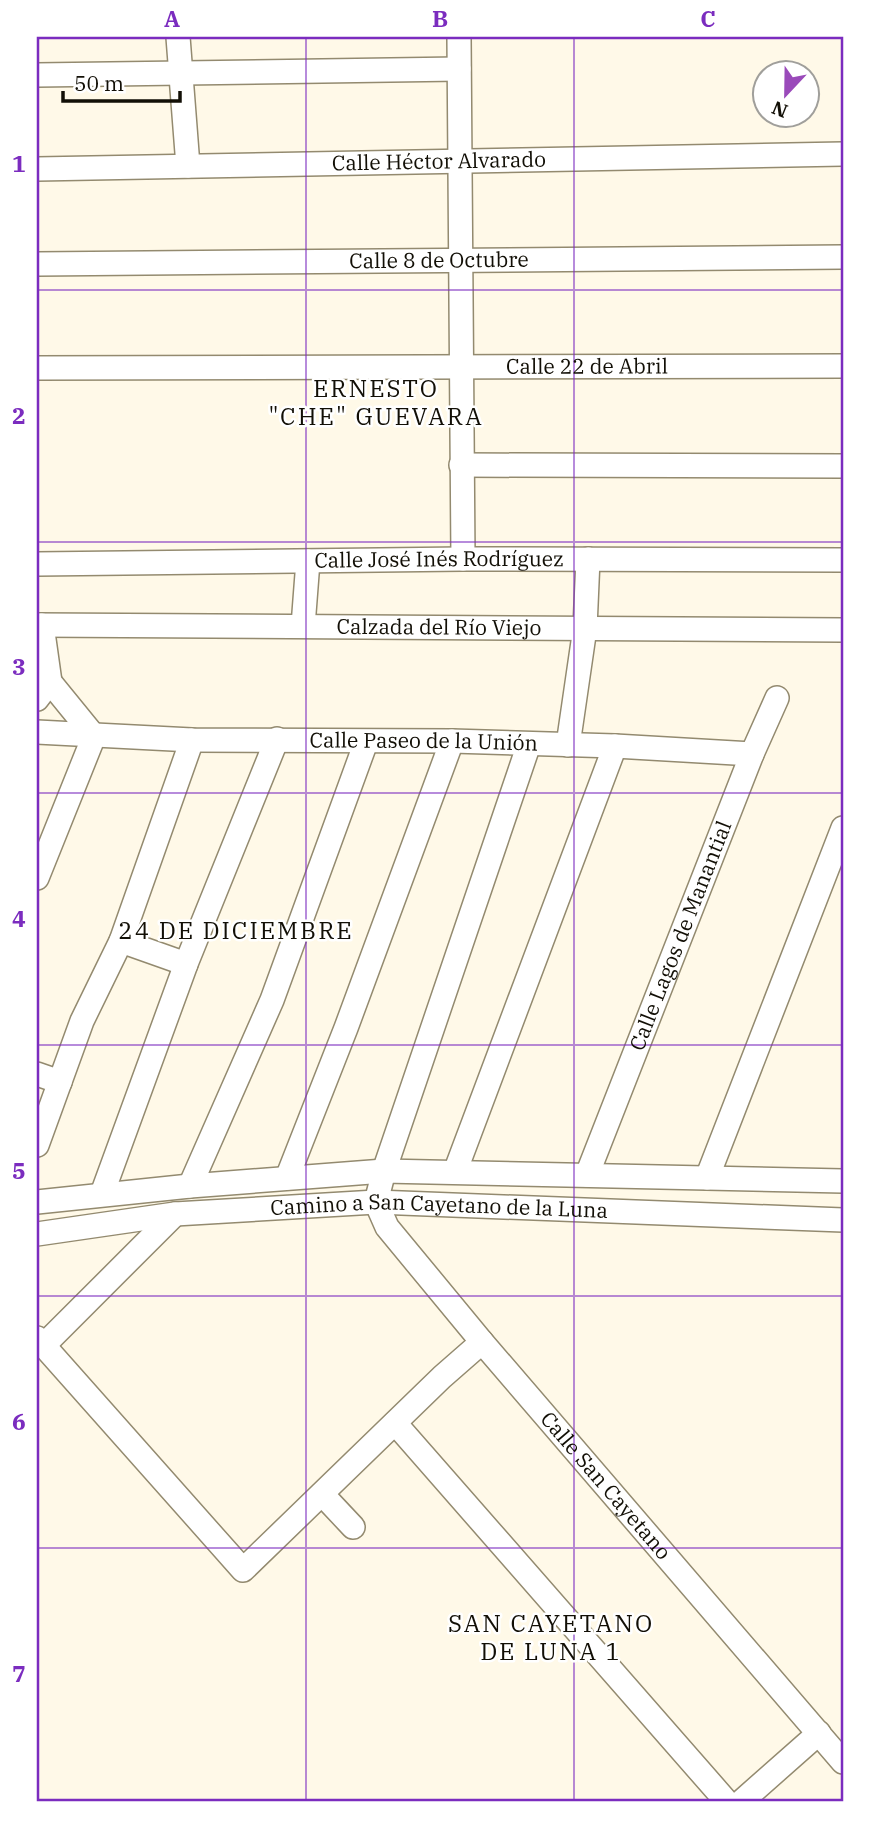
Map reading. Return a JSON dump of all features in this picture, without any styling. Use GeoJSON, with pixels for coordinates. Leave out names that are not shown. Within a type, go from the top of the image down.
{"type":"FeatureCollection","features":[{"type":"Feature","properties":{"kind":"street"},"geometry":{"type":"LineString","coordinates":[[178,37],[188,166]]}},
{"type":"Feature","properties":{"kind":"street"},"geometry":{"type":"LineString","coordinates":[[459,37],[463,559]]}},
{"type":"Feature","properties":{"kind":"street"},"geometry":{"type":"LineString","coordinates":[[37,75],[459,69]]}},
{"type":"Feature","properties":{"kind":"street","name":"Calle Héctor Alvarado"},"geometry":{"type":"LineString","coordinates":[[37,169],[461,159],[843,154]]}},
{"type":"Feature","properties":{"kind":"street","name":"Calle 8 de Octubre"},"geometry":{"type":"LineString","coordinates":[[37,264],[843,257]]}},
{"type":"Feature","properties":{"kind":"street","name":"Calle 22 de Abril"},"geometry":{"type":"LineString","coordinates":[[37,368],[843,366]]}},
{"type":"Feature","properties":{"kind":"street"},"geometry":{"type":"LineString","coordinates":[[461,465],[843,466]]}},
{"type":"Feature","properties":{"kind":"street","name":"Calle José Inés Rodríguez"},"geometry":{"type":"LineString","coordinates":[[37,564],[463,559],[843,560]]}},
{"type":"Feature","properties":{"kind":"street"},"geometry":{"type":"LineString","coordinates":[[568,745],[585,628],[588,559]]}},
{"type":"Feature","properties":{"kind":"street"},"geometry":{"type":"LineString","coordinates":[[303,626],[308,561]]}},
{"type":"Feature","properties":{"kind":"street"},"geometry":{"type":"LineString","coordinates":[[37,878],[94,736],[43,691],[39,625]]}},
{"type":"Feature","properties":{"kind":"street","name":"Calzada del Río Viejo"},"geometry":{"type":"LineString","coordinates":[[39,625],[843,630]]}},
{"type":"Feature","properties":{"kind":"street","name":"Calle Lagos de Manantial"},"geometry":{"type":"LineString","coordinates":[[587,1175],[776,698]]}},
{"type":"Feature","properties":{"kind":"street","name":"Calle Paseo de la Unión"},"geometry":{"type":"LineString","coordinates":[[37,733],[192,740],[452,741],[752,754]]}},
{"type":"Feature","properties":{"kind":"street"},"geometry":{"type":"LineString","coordinates":[[102,1195],[186,964],[277,739]]}},
{"type":"Feature","properties":{"kind":"street"},"geometry":{"type":"LineString","coordinates":[[37,1145],[82,1021],[121,941],[192,740]]}},
{"type":"Feature","properties":{"kind":"street"},"geometry":{"type":"LineString","coordinates":[[286,1178],[346,1028],[452,741]]}},
{"type":"Feature","properties":{"kind":"street"},"geometry":{"type":"LineString","coordinates":[[190,1186],[272,1000],[366,742]]}},
{"type":"Feature","properties":{"kind":"street"},"geometry":{"type":"LineString","coordinates":[[376,1202],[384,1171],[529,744]]}},
{"type":"Feature","properties":{"kind":"street"},"geometry":{"type":"LineString","coordinates":[[455,1172],[615,746]]}},
{"type":"Feature","properties":{"kind":"street"},"geometry":{"type":"LineString","coordinates":[[707,1178],[843,828]]}},
{"type":"Feature","properties":{"kind":"street"},"geometry":{"type":"LineString","coordinates":[[121,941],[186,964]]}},
{"type":"Feature","properties":{"kind":"street"},"geometry":{"type":"LineString","coordinates":[[37,1074],[60,1082]]}},
{"type":"Feature","properties":{"kind":"street","name":"Camino a San Cayetano de la Luna"},"geometry":{"type":"LineString","coordinates":[[37,1202],[190,1186],[384,1171],[843,1181]]}},
{"type":"Feature","properties":{"kind":"street","name":"Camino a San Cayetano de la Luna"},"geometry":{"type":"LineString","coordinates":[[37,1234],[174,1214],[376,1202],[843,1220]]}},
{"type":"Feature","properties":{"kind":"street","name":"Calle San Cayetano"},"geometry":{"type":"LineString","coordinates":[[376,1202],[387,1227],[482,1342],[843,1762]]}},
{"type":"Feature","properties":{"kind":"street"},"geometry":{"type":"LineString","coordinates":[[174,1214],[40,1342],[243,1570],[482,1342]]}},
{"type":"Feature","properties":{"kind":"street"},"geometry":{"type":"LineString","coordinates":[[395,1423],[726,1801]]}},
{"type":"Feature","properties":{"kind":"street"},"geometry":{"type":"LineString","coordinates":[[322,1494],[353,1527]]}},
{"type":"Feature","properties":{"kind":"street"},"geometry":{"type":"LineString","coordinates":[[742,1801],[819,1733]]}},
{"type":"Feature","properties":{"kind":"district","name":"ERNESTO \"CHE\" GUEVARA"},"geometry":{"type":"Point","coordinates":[376,403]}},
{"type":"Feature","properties":{"kind":"district","name":"24 DE DICIEMBRE"},"geometry":{"type":"Point","coordinates":[236,931]}},
{"type":"Feature","properties":{"kind":"district","name":"SAN CAYETANO DE LUNA 1"},"geometry":{"type":"Point","coordinates":[551,1638]}}]}
